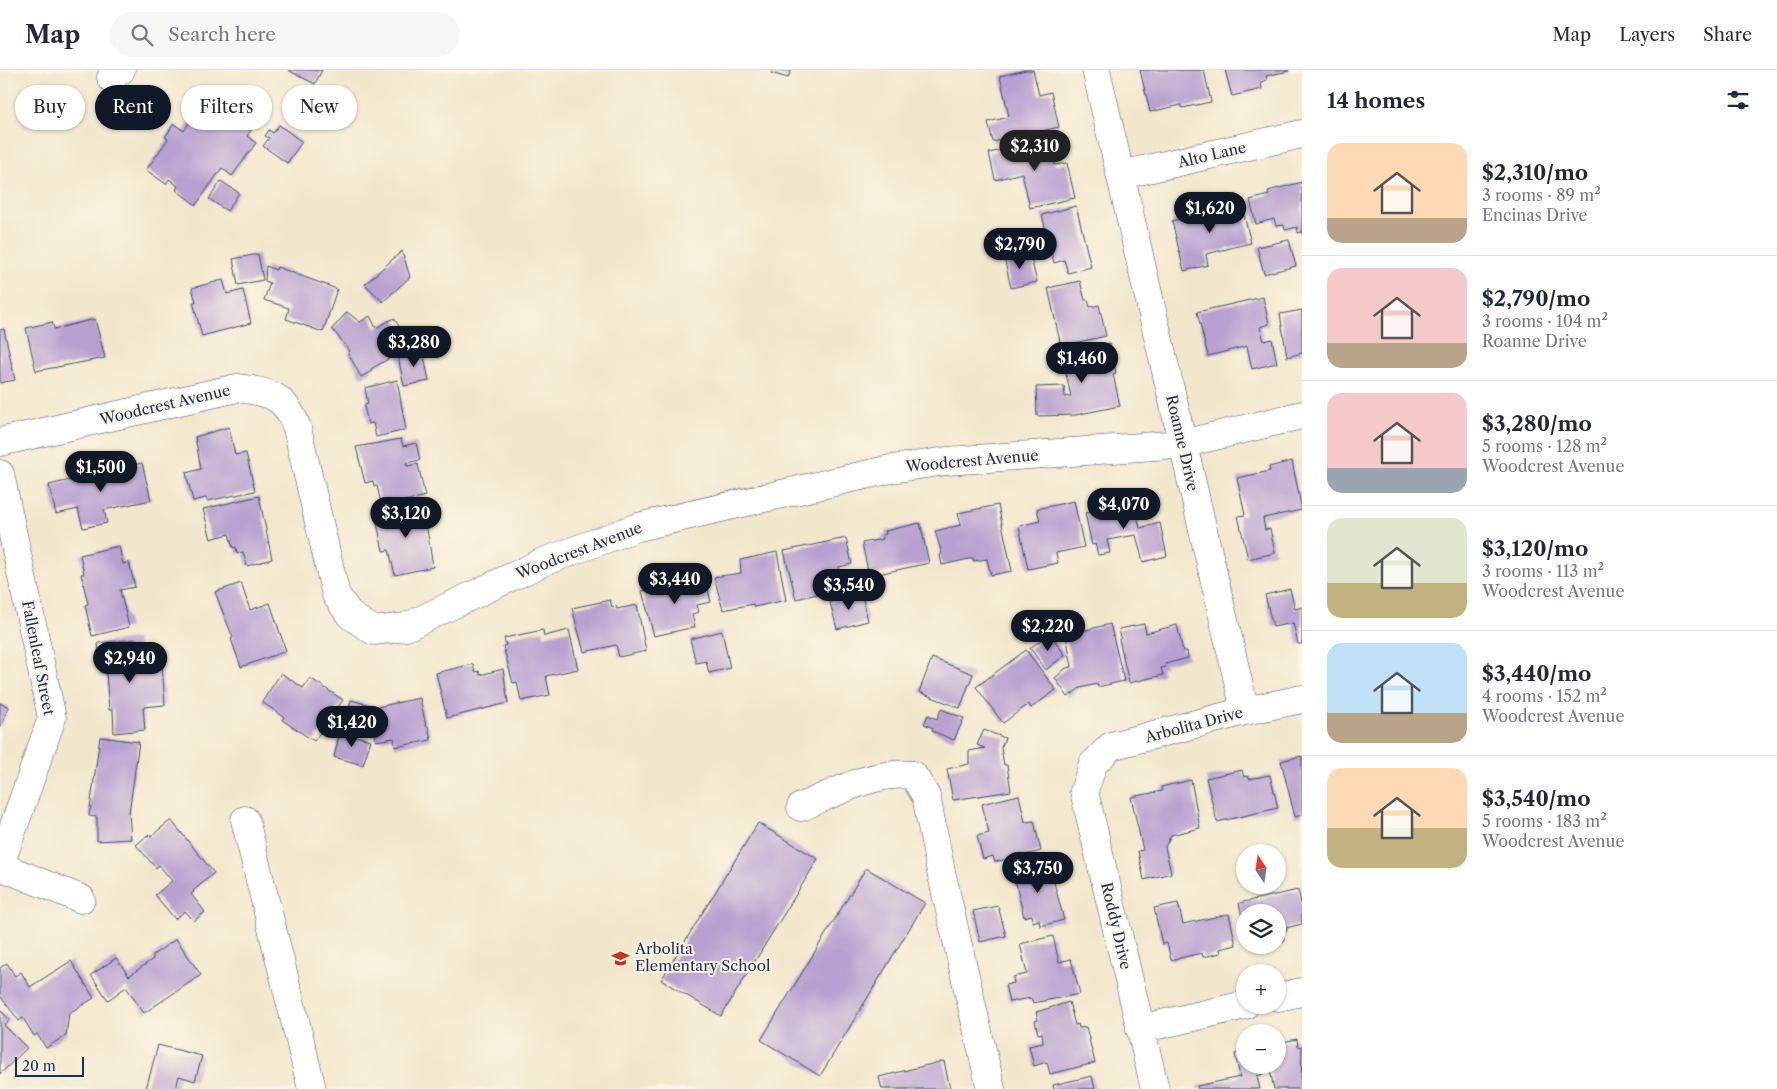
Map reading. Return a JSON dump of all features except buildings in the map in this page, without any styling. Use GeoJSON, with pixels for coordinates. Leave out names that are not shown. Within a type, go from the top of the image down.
{"type":"FeatureCollection","features":[{"type":"Feature","properties":{"kind":"street","name":"Roanne Drive"},"geometry":{"type":"LineString","coordinates":[[1096,70],[1245,711]]}},
{"type":"Feature","properties":{"kind":"street","name":"Alto Lane"},"geometry":{"type":"LineString","coordinates":[[1121,175],[1302,134]]}},
{"type":"Feature","properties":{"kind":"street","name":"Woodcrest Avenue"},"geometry":{"type":"LineString","coordinates":[[0,442],[237,388],[268,392],[291,410],[297,428],[336,595],[350,616],[374,631],[406,627],[543,562],[647,525],[891,469],[948,461],[1182,444],[1302,415]]}},
{"type":"Feature","properties":{"kind":"street","name":"Fallenleaf Street"},"geometry":{"type":"LineString","coordinates":[[0,474],[52,718],[0,866]]}},
{"type":"Feature","properties":{"kind":"street","name":"Arbolita Drive"},"geometry":{"type":"LineString","coordinates":[[1093,764],[1111,746],[1245,711],[1302,699]]}},
{"type":"Feature","properties":{"kind":"street","name":"Roddy Drive"},"geometry":{"type":"LineString","coordinates":[[1093,764],[1084,791],[1155,1089]]}},
{"type":"Feature","properties":{"kind":"street"},"geometry":{"type":"LineString","coordinates":[[801,806],[872,778],[896,773],[913,775],[926,796],[940,867],[991,1089]]}},
{"type":"Feature","properties":{"kind":"street"},"geometry":{"type":"LineString","coordinates":[[244,820],[312,1089]]}},
{"type":"Feature","properties":{"kind":"street"},"geometry":{"type":"LineString","coordinates":[[0,866],[81,899]]}},
{"type":"Feature","properties":{"kind":"street"},"geometry":{"type":"LineString","coordinates":[[1286,996],[1302,992]]}},
{"type":"Feature","properties":{"kind":"street"},"geometry":{"type":"LineString","coordinates":[[1140,1030],[1236,1007]]}},
{"type":"Feature","properties":{"kind":"place","name":"Arbolita Elementary School"},"geometry":{"type":"Point","coordinates":[621,958]}}]}
